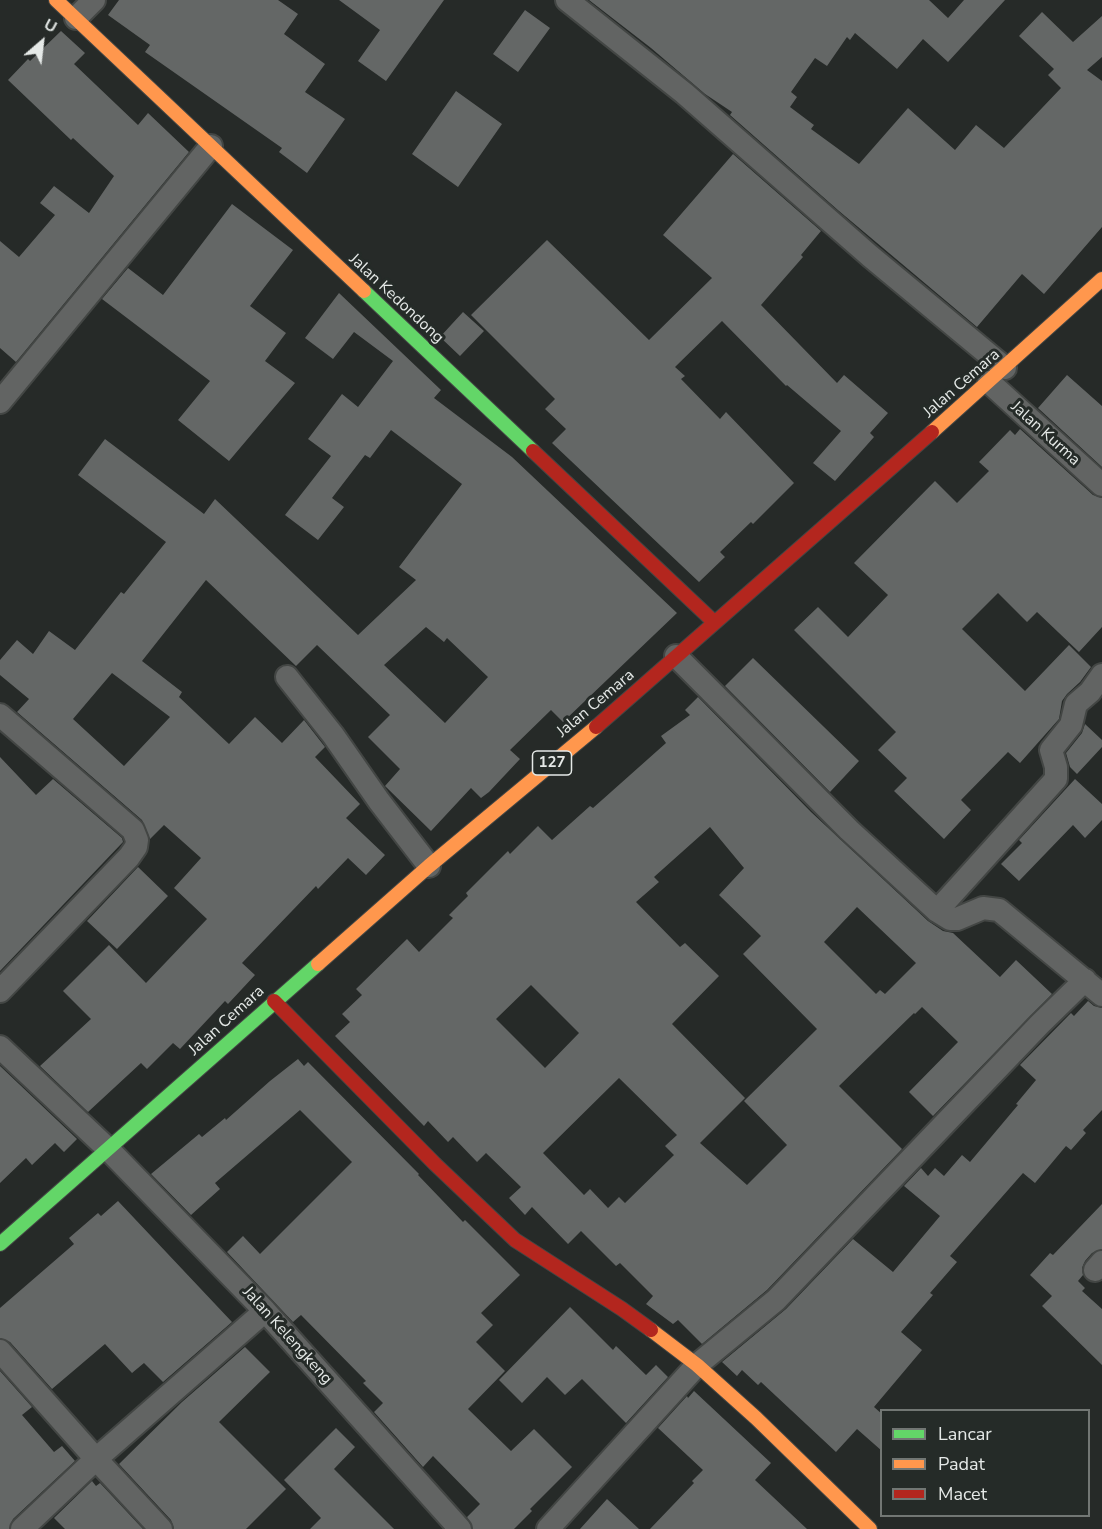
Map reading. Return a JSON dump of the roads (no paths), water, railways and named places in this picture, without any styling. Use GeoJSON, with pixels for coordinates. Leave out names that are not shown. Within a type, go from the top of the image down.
{"type":"FeatureCollection","features":[{"type":"Feature","properties":{"kind":"street","name":"Jalan Kedondong"},"geometry":{"type":"LineString","coordinates":[[56,0],[714,622]]}},
{"type":"Feature","properties":{"kind":"street"},"geometry":{"type":"LineString","coordinates":[[76,18],[94,0]]}},
{"type":"Feature","properties":{"kind":"street","name":"Jalan Kurma"},"geometry":{"type":"LineString","coordinates":[[567,0],[684,93],[870,256],[997,375],[1102,485]]}},
{"type":"Feature","properties":{"kind":"street"},"geometry":{"type":"LineString","coordinates":[[0,402],[211,146]]}},
{"type":"Feature","properties":{"kind":"street","name":"Jalan Cemara"},"geometry":{"type":"LineString","coordinates":[[0,1244],[429,866],[615,711],[997,375],[1102,279]]}},
{"type":"Feature","properties":{"kind":"street"},"geometry":{"type":"LineString","coordinates":[[676,656],[849,830],[937,911],[950,919],[957,919],[983,908],[999,910],[1102,994]]}},
{"type":"Feature","properties":{"kind":"street"},"geometry":{"type":"LineString","coordinates":[[937,911],[1056,779],[1056,767],[1051,750],[1071,725],[1076,704],[1090,692],[1102,675]]}},
{"type":"Feature","properties":{"kind":"street"},"geometry":{"type":"LineString","coordinates":[[287,677],[333,735],[379,801],[429,866]]}},
{"type":"Feature","properties":{"kind":"street"},"geometry":{"type":"LineString","coordinates":[[0,715],[133,830],[137,840],[136,847],[129,857],[0,991]]}},
{"type":"Feature","properties":{"kind":"street"},"geometry":{"type":"LineString","coordinates":[[548,1529],[697,1365],[776,1300],[1040,1024],[1085,980]]}},
{"type":"Feature","properties":{"kind":"street"},"geometry":{"type":"LineString","coordinates":[[274,1001],[435,1164],[515,1240],[622,1309],[697,1365],[756,1418],[870,1529]]}},
{"type":"Feature","properties":{"kind":"street","name":"Jalan Kelengkeng"},"geometry":{"type":"LineString","coordinates":[[0,1047],[108,1149],[265,1311],[457,1528]]}},
{"type":"Feature","properties":{"kind":"street"},"geometry":{"type":"LineString","coordinates":[[22,1529],[96,1459],[265,1311]]}},
{"type":"Feature","properties":{"kind":"street"},"geometry":{"type":"LineString","coordinates":[[0,1351],[161,1529]]}}]}
